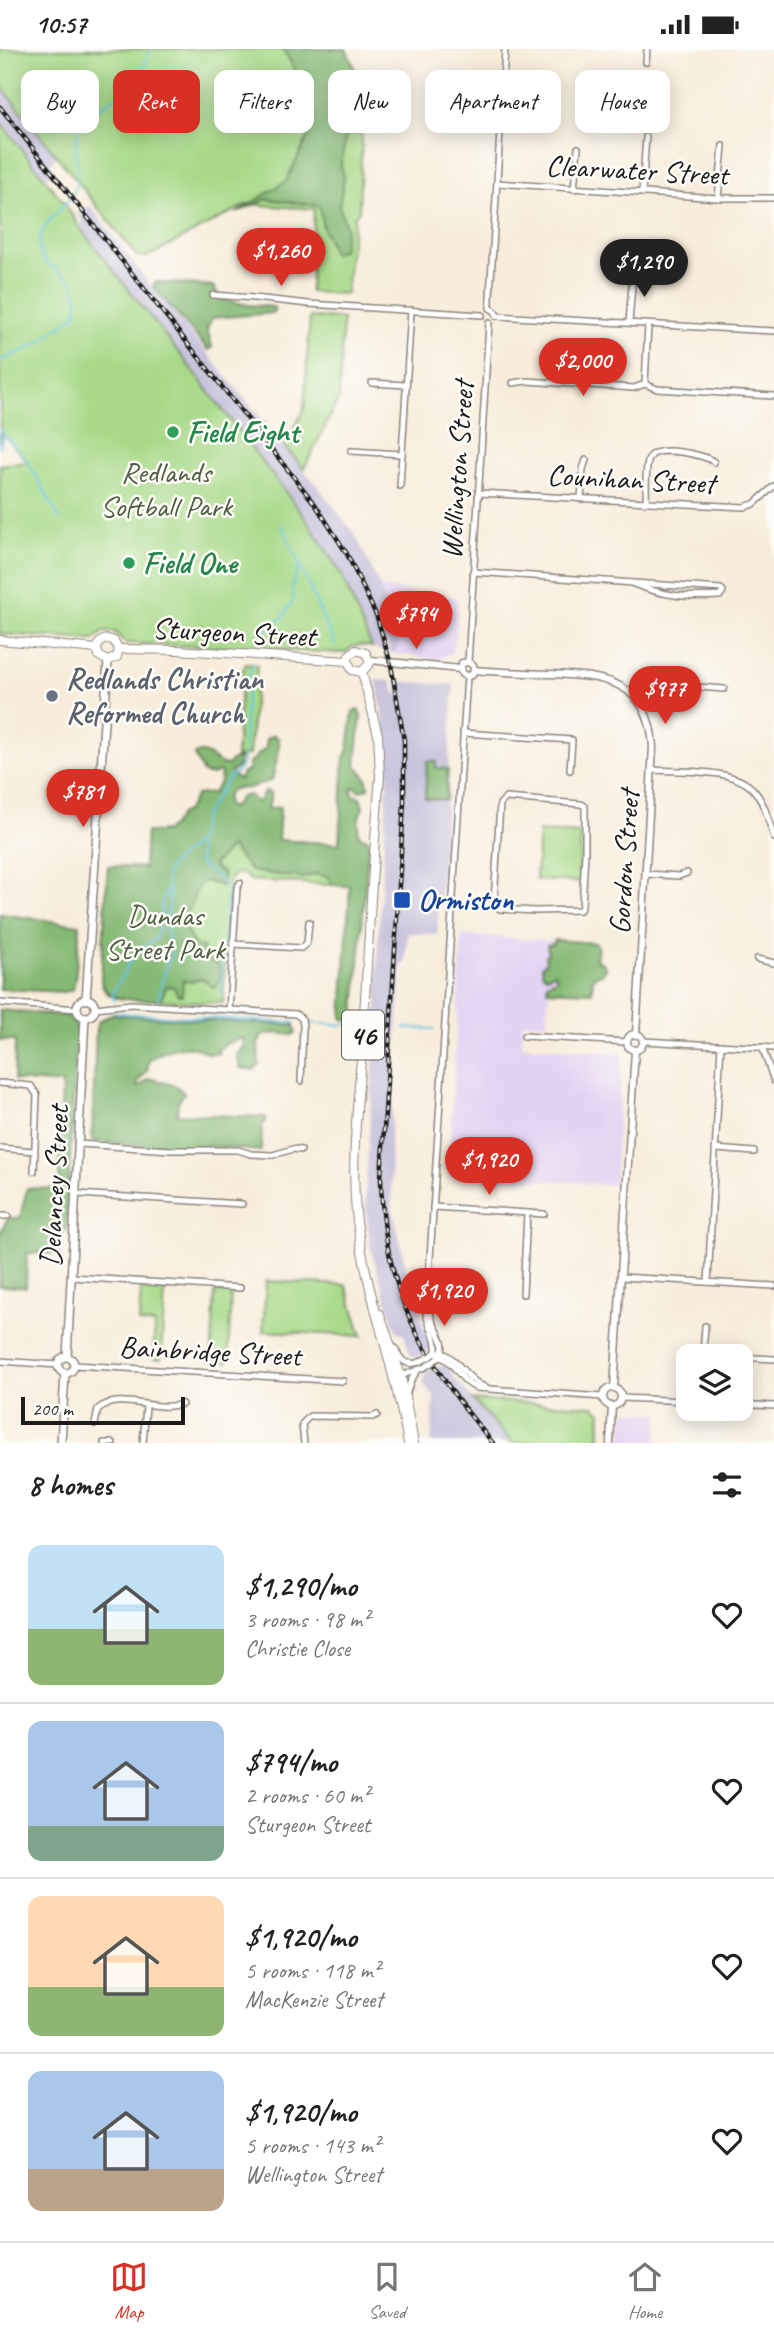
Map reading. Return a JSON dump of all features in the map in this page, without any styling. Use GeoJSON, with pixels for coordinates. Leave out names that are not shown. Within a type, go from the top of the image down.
{"type":"FeatureCollection","features":[{"type":"Feature","properties":{"kind":"main road"},"geometry":{"type":"LineString","coordinates":[[107,639],[114,641],[119,649],[117,657],[108,661],[99,656],[97,649],[100,642],[107,639]]}},
{"type":"Feature","properties":{"kind":"main road"},"geometry":{"type":"LineString","coordinates":[[0,640],[97,649]]}},
{"type":"Feature","properties":{"kind":"main road","name":"Sturgeon Street"},"geometry":{"type":"LineString","coordinates":[[119,649],[348,661]]}},
{"type":"Feature","properties":{"kind":"main road","name":"Sturgeon Street"},"geometry":{"type":"LineString","coordinates":[[362,672],[352,670],[348,661],[351,653],[358,650],[366,653],[370,660]]}},
{"type":"Feature","properties":{"kind":"main road"},"geometry":{"type":"LineString","coordinates":[[362,672],[368,667],[370,660]]}},
{"type":"Feature","properties":{"kind":"main road"},"geometry":{"type":"LineString","coordinates":[[86,1000],[108,661]]}},
{"type":"Feature","properties":{"kind":"main road","name":"46"},"geometry":{"type":"LineString","coordinates":[[362,672],[378,735],[380,776],[355,1149],[357,1218],[379,1327],[399,1375],[408,1443]]}},
{"type":"Feature","properties":{"kind":"main road"},"geometry":{"type":"LineString","coordinates":[[86,1000],[93,1003],[95,1008],[91,1016],[85,1017],[78,1009],[81,1002],[86,1000]]}},
{"type":"Feature","properties":{"kind":"main road","name":"Delancey Street"},"geometry":{"type":"LineString","coordinates":[[67,1357],[85,1017]]}},
{"type":"Feature","properties":{"kind":"main road","name":"46"},"geometry":{"type":"LineString","coordinates":[[371,1293],[406,1395],[414,1443]]}},
{"type":"Feature","properties":{"kind":"main road"},"geometry":{"type":"LineString","coordinates":[[67,1357],[74,1365],[72,1371],[65,1373],[58,1365],[61,1359],[67,1357]]}},
{"type":"Feature","properties":{"kind":"main road"},"geometry":{"type":"LineString","coordinates":[[61,1443],[65,1373]]}},
{"type":"Feature","properties":{"kind":"street"},"geometry":{"type":"LineString","coordinates":[[490,308],[505,49]]}},
{"type":"Feature","properties":{"kind":"street"},"geometry":{"type":"LineString","coordinates":[[646,62],[647,49]]}},
{"type":"Feature","properties":{"kind":"street"},"geometry":{"type":"LineString","coordinates":[[642,193],[646,137]]}},
{"type":"Feature","properties":{"kind":"street"},"geometry":{"type":"LineString","coordinates":[[718,198],[723,146]]}},
{"type":"Feature","properties":{"kind":"street"},"geometry":{"type":"LineString","coordinates":[[574,189],[578,148]]}},
{"type":"Feature","properties":{"kind":"street","name":"Clearwater Street"},"geometry":{"type":"LineString","coordinates":[[497,183],[718,198],[774,198]]}},
{"type":"Feature","properties":{"kind":"street"},"geometry":{"type":"LineString","coordinates":[[629,323],[632,272]]}},
{"type":"Feature","properties":{"kind":"street"},"geometry":{"type":"LineString","coordinates":[[213,295],[254,297],[309,305],[482,315]]}},
{"type":"Feature","properties":{"kind":"street"},"geometry":{"type":"LineString","coordinates":[[482,315],[490,308]]}},
{"type":"Feature","properties":{"kind":"street"},"geometry":{"type":"LineString","coordinates":[[490,308],[497,316]]}},
{"type":"Feature","properties":{"kind":"street"},"geometry":{"type":"LineString","coordinates":[[400,486],[411,310]]}},
{"type":"Feature","properties":{"kind":"street"},"geometry":{"type":"LineString","coordinates":[[482,315],[484,321],[489,323],[497,316]]}},
{"type":"Feature","properties":{"kind":"street"},"geometry":{"type":"LineString","coordinates":[[497,316],[774,331]]}},
{"type":"Feature","properties":{"kind":"street","name":"Wellington Street"},"geometry":{"type":"LineString","coordinates":[[468,662],[489,323]]}},
{"type":"Feature","properties":{"kind":"street"},"geometry":{"type":"LineString","coordinates":[[645,384],[648,325]]}},
{"type":"Feature","properties":{"kind":"street"},"geometry":{"type":"LineString","coordinates":[[513,383],[527,381],[634,388],[645,384],[657,389],[774,396]]}},
{"type":"Feature","properties":{"kind":"street"},"geometry":{"type":"LineString","coordinates":[[372,383],[407,385]]}},
{"type":"Feature","properties":{"kind":"street"},"geometry":{"type":"LineString","coordinates":[[351,451],[402,454]]}},
{"type":"Feature","properties":{"kind":"street"},"geometry":{"type":"LineString","coordinates":[[646,502],[648,460],[653,454],[661,451],[697,454],[714,462]]}},
{"type":"Feature","properties":{"kind":"street"},"geometry":{"type":"LineString","coordinates":[[581,499],[586,460]]}},
{"type":"Feature","properties":{"kind":"street","name":"Counihan Street"},"geometry":{"type":"LineString","coordinates":[[478,493],[744,507],[754,504],[774,486]]}},
{"type":"Feature","properties":{"kind":"street"},"geometry":{"type":"LineString","coordinates":[[473,572],[721,589],[722,594],[696,598],[657,593],[631,583]]}},
{"type":"Feature","properties":{"kind":"street","name":"Sturgeon Street"},"geometry":{"type":"LineString","coordinates":[[370,660],[460,669]]}},
{"type":"Feature","properties":{"kind":"street"},"geometry":{"type":"LineString","coordinates":[[468,662],[473,665],[474,670],[472,675],[467,676],[462,674],[460,669],[462,663],[468,662]]}},
{"type":"Feature","properties":{"kind":"street"},"geometry":{"type":"LineString","coordinates":[[474,670],[595,677],[615,682],[635,696],[648,686],[659,684],[724,689]]}},
{"type":"Feature","properties":{"kind":"street"},"geometry":{"type":"LineString","coordinates":[[437,1356],[444,1343],[432,1319],[428,1290],[467,676]]}},
{"type":"Feature","properties":{"kind":"street","name":"Gordon Street"},"geometry":{"type":"LineString","coordinates":[[635,696],[652,729],[652,770],[636,1034]]}},
{"type":"Feature","properties":{"kind":"street"},"geometry":{"type":"LineString","coordinates":[[463,733],[572,740],[570,770]]}},
{"type":"Feature","properties":{"kind":"street"},"geometry":{"type":"LineString","coordinates":[[652,770],[727,775],[742,781],[755,790],[764,804],[774,838]]}},
{"type":"Feature","properties":{"kind":"street"},"geometry":{"type":"LineString","coordinates":[[502,800],[544,800],[585,806],[585,858],[580,910],[535,911],[496,907],[496,865],[502,800]]}},
{"type":"Feature","properties":{"kind":"street"},"geometry":{"type":"LineString","coordinates":[[646,874],[679,876],[687,873]]}},
{"type":"Feature","properties":{"kind":"street"},"geometry":{"type":"LineString","coordinates":[[229,1010],[237,888],[240,883]]}},
{"type":"Feature","properties":{"kind":"street"},"geometry":{"type":"LineString","coordinates":[[233,944],[301,948],[307,943],[309,922]]}},
{"type":"Feature","properties":{"kind":"street"},"geometry":{"type":"LineString","coordinates":[[757,959],[774,963]]}},
{"type":"Feature","properties":{"kind":"street"},"geometry":{"type":"LineString","coordinates":[[0,1003],[78,1009]]}},
{"type":"Feature","properties":{"kind":"street"},"geometry":{"type":"LineString","coordinates":[[95,1008],[131,1004],[299,1016],[303,1026],[301,1081]]}},
{"type":"Feature","properties":{"kind":"street"},"geometry":{"type":"LineString","coordinates":[[627,1042],[636,1034],[643,1041],[774,1048]]}},
{"type":"Feature","properties":{"kind":"street"},"geometry":{"type":"LineString","coordinates":[[524,1036],[627,1042]]}},
{"type":"Feature","properties":{"kind":"street"},"geometry":{"type":"LineString","coordinates":[[635,1050],[641,1047],[643,1041]]}},
{"type":"Feature","properties":{"kind":"street"},"geometry":{"type":"LineString","coordinates":[[627,1042],[630,1048],[635,1050]]}},
{"type":"Feature","properties":{"kind":"street"},"geometry":{"type":"LineString","coordinates":[[708,1282],[722,1045]]}},
{"type":"Feature","properties":{"kind":"street"},"geometry":{"type":"LineString","coordinates":[[762,1047],[774,1081]]}},
{"type":"Feature","properties":{"kind":"street"},"geometry":{"type":"LineString","coordinates":[[614,1388],[635,1050]]}},
{"type":"Feature","properties":{"kind":"street"},"geometry":{"type":"LineString","coordinates":[[0,1083],[31,1086],[36,1091],[33,1171]]}},
{"type":"Feature","properties":{"kind":"street"},"geometry":{"type":"LineString","coordinates":[[79,1144],[170,1150],[238,1150],[251,1154],[273,1155],[293,1149],[302,1150]]}},
{"type":"Feature","properties":{"kind":"street"},"geometry":{"type":"LineString","coordinates":[[0,1148],[33,1150]]}},
{"type":"Feature","properties":{"kind":"street"},"geometry":{"type":"LineString","coordinates":[[716,1149],[754,1152]]}},
{"type":"Feature","properties":{"kind":"street"},"geometry":{"type":"LineString","coordinates":[[77,1194],[242,1203]]}},
{"type":"Feature","properties":{"kind":"street"},"geometry":{"type":"LineString","coordinates":[[433,1207],[544,1214]]}},
{"type":"Feature","properties":{"kind":"street"},"geometry":{"type":"LineString","coordinates":[[523,1294],[527,1213]]}},
{"type":"Feature","properties":{"kind":"street"},"geometry":{"type":"LineString","coordinates":[[0,1216],[8,1216]]}},
{"type":"Feature","properties":{"kind":"street"},"geometry":{"type":"LineString","coordinates":[[72,1277],[240,1288]]}},
{"type":"Feature","properties":{"kind":"street"},"geometry":{"type":"LineString","coordinates":[[621,1277],[774,1286]]}},
{"type":"Feature","properties":{"kind":"street"},"geometry":{"type":"LineString","coordinates":[[380,1313],[401,1360],[410,1364],[422,1363]]}},
{"type":"Feature","properties":{"kind":"street"},"geometry":{"type":"LineString","coordinates":[[704,1344],[705,1326]]}},
{"type":"Feature","properties":{"kind":"street"},"geometry":{"type":"LineString","coordinates":[[399,1375],[437,1356],[453,1358],[472,1380],[494,1390],[603,1397]]}},
{"type":"Feature","properties":{"kind":"street"},"geometry":{"type":"LineString","coordinates":[[753,1358],[774,1359]]}},
{"type":"Feature","properties":{"kind":"street"},"geometry":{"type":"LineString","coordinates":[[0,1361],[58,1365]]}},
{"type":"Feature","properties":{"kind":"street"},"geometry":{"type":"LineString","coordinates":[[406,1395],[411,1380],[422,1363]]}},
{"type":"Feature","properties":{"kind":"street","name":"Bainbridge Street"},"geometry":{"type":"LineString","coordinates":[[74,1365],[343,1381]]}},
{"type":"Feature","properties":{"kind":"street"},"geometry":{"type":"LineString","coordinates":[[399,1375],[418,1370]]}},
{"type":"Feature","properties":{"kind":"street"},"geometry":{"type":"LineString","coordinates":[[614,1388],[621,1392],[622,1398],[612,1406],[606,1403],[603,1397],[606,1390],[614,1388]]}},
{"type":"Feature","properties":{"kind":"street"},"geometry":{"type":"LineString","coordinates":[[622,1398],[676,1400]]}},
{"type":"Feature","properties":{"kind":"street"},"geometry":{"type":"LineString","coordinates":[[94,1424],[98,1409],[109,1402],[132,1402],[146,1406],[182,1404]]}},
{"type":"Feature","properties":{"kind":"street"},"geometry":{"type":"LineString","coordinates":[[753,1405],[774,1406]]}},
{"type":"Feature","properties":{"kind":"street"},"geometry":{"type":"LineString","coordinates":[[143,1443],[146,1406]]}},
{"type":"Feature","properties":{"kind":"street"},"geometry":{"type":"LineString","coordinates":[[610,1443],[612,1406]]}},
{"type":"Feature","properties":{"kind":"street"},"geometry":{"type":"LineString","coordinates":[[304,1443],[302,1423],[310,1416],[377,1415]]}},
{"type":"Feature","properties":{"kind":"street"},"geometry":{"type":"LineString","coordinates":[[104,1443],[113,1443]]}},
{"type":"Feature","properties":{"kind":"shaded area"},"geometry":{"type":"Polygon","coordinates":[[[0,85],[21,112],[21,133],[38,133],[56,156],[50,164],[54,171],[44,179],[0,122],[0,85]]]}},
{"type":"Feature","properties":{"kind":"shaded area"},"geometry":{"type":"Polygon","coordinates":[[[91,207],[148,282],[356,536],[398,634],[398,647],[394,652],[390,653],[386,641],[383,642],[385,652],[372,647],[341,574],[306,519],[83,232],[78,214],[80,211],[84,215],[87,213],[83,208],[91,207]]]}},
{"type":"Feature","properties":{"kind":"shaded area"},"geometry":{"type":"Polygon","coordinates":[[[380,587],[458,598],[456,636],[452,652],[438,659],[391,653],[394,652],[392,615],[380,587]]]}},
{"type":"Feature","properties":{"kind":"shaded area"},"geometry":{"type":"Polygon","coordinates":[[[376,680],[392,681],[395,694],[399,693],[396,681],[454,685],[437,935],[408,933],[405,964],[402,965],[390,1140],[392,1205],[413,1301],[420,1307],[422,1324],[431,1343],[428,1352],[419,1357],[411,1356],[404,1335],[397,1331],[394,1325],[370,1246],[365,1199],[388,771],[384,724],[376,680]]]}},
{"type":"Feature","properties":{"kind":"shaded area"},"geometry":{"type":"Polygon","coordinates":[[[462,935],[595,943],[592,992],[549,990],[547,1023],[523,1022],[522,1046],[622,1053],[614,1185],[448,1175],[462,935]]]}},
{"type":"Feature","properties":{"kind":"shaded area"},"geometry":{"type":"Polygon","coordinates":[[[436,1365],[448,1367],[454,1378],[512,1443],[431,1443],[434,1397],[423,1383],[427,1370],[436,1365]]]}},
{"type":"Feature","properties":{"kind":"shaded area"},"geometry":{"type":"Polygon","coordinates":[[[629,1411],[659,1413],[657,1443],[621,1443],[625,1415],[629,1411]]]}},
{"type":"Feature","properties":{"kind":"green space"},"geometry":{"type":"Polygon","coordinates":[[[0,49],[283,49],[295,70],[214,70],[214,133],[314,133],[314,125],[328,126],[328,133],[358,133],[362,136],[359,211],[354,217],[346,294],[310,292],[314,209],[247,204],[147,257],[137,256],[38,133],[99,133],[99,70],[21,70],[21,111],[0,85],[0,49]]]}},
{"type":"Feature","properties":{"kind":"green space"},"geometry":{"type":"Polygon","coordinates":[[[283,49],[346,49],[356,70],[328,70],[328,133],[348,133],[341,165],[344,179],[339,206],[346,227],[343,249],[333,254],[323,228],[319,206],[267,199],[236,213],[286,181],[310,133],[314,133],[314,70],[295,70],[283,49]]]}},
{"type":"Feature","properties":{"kind":"green space","name":"Redlands Softball Park"},"geometry":{"type":"Polygon","coordinates":[[[0,122],[306,519],[341,574],[372,647],[357,645],[345,653],[125,643],[115,632],[103,632],[94,640],[0,634],[0,465],[28,462],[3,434],[0,447],[0,122]]]}},
{"type":"Feature","properties":{"kind":"green space"},"geometry":{"type":"Polygon","coordinates":[[[155,282],[213,286],[221,299],[273,307],[275,310],[273,313],[212,318],[207,329],[212,347],[208,350],[153,286],[155,282]]]}},
{"type":"Feature","properties":{"kind":"green space"},"geometry":{"type":"Polygon","coordinates":[[[310,317],[343,319],[339,398],[304,469],[284,446],[304,409],[310,317]]]}},
{"type":"Feature","properties":{"kind":"green space"},"geometry":{"type":"Polygon","coordinates":[[[246,664],[257,665],[249,755],[236,757],[242,672],[246,664]]]}},
{"type":"Feature","properties":{"kind":"green space","name":"Dundas Street Park"},"geometry":{"type":"Polygon","coordinates":[[[358,709],[361,716],[356,765],[366,777],[369,788],[360,791],[355,787],[351,789],[354,796],[360,797],[363,807],[359,817],[358,835],[369,840],[355,1011],[347,1021],[342,1018],[350,886],[333,885],[328,877],[317,874],[303,878],[251,871],[231,847],[213,865],[224,875],[222,886],[205,881],[199,885],[184,920],[186,931],[196,947],[203,947],[206,958],[219,965],[221,979],[214,988],[202,978],[190,982],[183,980],[182,995],[178,995],[173,986],[166,987],[161,1000],[125,999],[109,994],[101,980],[108,866],[144,868],[146,832],[168,830],[181,813],[186,812],[196,795],[213,793],[220,782],[221,773],[203,773],[194,755],[207,754],[227,765],[234,759],[240,759],[237,768],[231,772],[240,779],[243,773],[249,770],[248,764],[266,748],[266,739],[274,735],[279,739],[279,751],[272,780],[249,788],[232,789],[227,796],[226,805],[232,808],[241,797],[249,795],[258,803],[265,791],[271,793],[268,809],[280,807],[278,840],[339,844],[344,758],[348,750],[353,711],[358,709]]]}},
{"type":"Feature","properties":{"kind":"green space"},"geometry":{"type":"Polygon","coordinates":[[[427,761],[436,761],[436,768],[448,769],[446,800],[425,798],[427,761]]]}},
{"type":"Feature","properties":{"kind":"green space","name":"Dundas Street Park"},"geometry":{"type":"Polygon","coordinates":[[[146,832],[353,845],[350,886],[250,880],[244,874],[237,873],[230,878],[223,1003],[117,998],[106,992],[101,980],[108,866],[144,868],[146,832]]]}},
{"type":"Feature","properties":{"kind":"green space"},"geometry":{"type":"Polygon","coordinates":[[[539,832],[581,834],[579,882],[536,880],[539,832]]]}},
{"type":"Feature","properties":{"kind":"green space"},"geometry":{"type":"Polygon","coordinates":[[[0,914],[80,925],[72,990],[0,989],[0,914]]]}},
{"type":"Feature","properties":{"kind":"green space"},"geometry":{"type":"Polygon","coordinates":[[[555,940],[595,943],[598,946],[596,959],[604,964],[605,969],[602,974],[593,977],[592,992],[547,990],[547,983],[557,978],[555,973],[546,976],[542,972],[542,966],[546,962],[547,945],[553,944],[555,940]]]}},
{"type":"Feature","properties":{"kind":"green space"},"geometry":{"type":"Polygon","coordinates":[[[0,1010],[68,1016],[77,1027],[66,1230],[61,1234],[59,1254],[27,1253],[26,1287],[0,1286],[0,1233],[8,1218],[20,1218],[27,1188],[59,1189],[62,1084],[14,1080],[15,1041],[0,1040],[0,1010]]]}},
{"type":"Feature","properties":{"kind":"green space"},"geometry":{"type":"Polygon","coordinates":[[[114,1013],[294,1025],[296,1032],[293,1035],[262,1035],[258,1044],[259,1064],[254,1070],[240,1068],[237,1055],[244,1047],[243,1038],[228,1043],[215,1054],[186,1047],[164,1052],[149,1060],[147,1071],[138,1081],[138,1087],[149,1079],[176,1086],[184,1093],[178,1102],[177,1114],[266,1117],[262,1125],[261,1151],[92,1141],[96,1028],[99,1021],[114,1013]]]}},
{"type":"Feature","properties":{"kind":"green space"},"geometry":{"type":"Polygon","coordinates":[[[266,1281],[346,1285],[362,1336],[263,1331],[266,1281]]]}},
{"type":"Feature","properties":{"kind":"green space"},"geometry":{"type":"Polygon","coordinates":[[[141,1289],[165,1290],[161,1359],[153,1358],[155,1324],[139,1323],[141,1289]]]}},
{"type":"Feature","properties":{"kind":"green space"},"geometry":{"type":"Polygon","coordinates":[[[215,1292],[231,1293],[228,1362],[211,1361],[215,1292]]]}},
{"type":"Feature","properties":{"kind":"green space"},"geometry":{"type":"Polygon","coordinates":[[[473,1400],[594,1406],[601,1412],[599,1443],[512,1443],[473,1400]]]}},
{"type":"Feature","properties":{"kind":"waterway"},"geometry":{"type":"LineString","coordinates":[[0,361],[37,344],[75,315],[79,300],[75,290],[67,276],[49,265],[42,257],[39,242],[41,233],[75,189],[78,172],[76,139],[84,122],[132,84],[142,71],[150,49]]}},
{"type":"Feature","properties":{"kind":"waterway"},"geometry":{"type":"LineString","coordinates":[[0,430],[28,462],[60,519]]}},
{"type":"Feature","properties":{"kind":"waterway"},"geometry":{"type":"LineString","coordinates":[[0,447],[2,435]]}},
{"type":"Feature","properties":{"kind":"waterway"},"geometry":{"type":"LineString","coordinates":[[282,525],[335,645]]}},
{"type":"Feature","properties":{"kind":"waterway"},"geometry":{"type":"LineString","coordinates":[[260,635],[282,618],[294,600],[292,587],[299,565]]}},
{"type":"Feature","properties":{"kind":"waterway"},"geometry":{"type":"LineString","coordinates":[[158,999],[166,966],[172,955],[166,927],[170,901],[166,874],[171,865],[199,840],[203,817],[229,777],[238,771],[243,762],[247,682],[253,663]]}},
{"type":"Feature","properties":{"kind":"waterway"},"geometry":{"type":"LineString","coordinates":[[196,845],[199,849],[199,863],[223,882],[227,892],[221,993]]}},
{"type":"Feature","properties":{"kind":"waterway"},"geometry":{"type":"LineString","coordinates":[[114,1001],[113,992],[132,959],[157,935],[162,901],[167,890]]}},
{"type":"Feature","properties":{"kind":"waterway"},"geometry":{"type":"LineString","coordinates":[[116,1011],[295,1023]]}},
{"type":"Feature","properties":{"kind":"waterway"},"geometry":{"type":"LineString","coordinates":[[307,1023],[347,1025]]}},
{"type":"Feature","properties":{"kind":"waterway"},"geometry":{"type":"LineString","coordinates":[[404,1028],[435,1029]]}},
{"type":"Feature","properties":{"kind":"railway"},"geometry":{"type":"LineString","coordinates":[[0,107],[315,504],[347,554],[377,617],[391,665],[404,740],[404,803],[381,1178],[383,1218],[389,1255],[411,1321],[446,1382],[493,1443]]}},
{"type":"Feature","properties":{"kind":"place","name":"Field Eight"},"geometry":{"type":"Point","coordinates":[173,432]}},
{"type":"Feature","properties":{"kind":"place","name":"Field One"},"geometry":{"type":"Point","coordinates":[129,563]}},
{"type":"Feature","properties":{"kind":"place","name":"Redlands Christian Reformed Church"},"geometry":{"type":"Point","coordinates":[52,696]}},
{"type":"Feature","properties":{"kind":"place","name":"Ormiston"},"geometry":{"type":"Point","coordinates":[402,900]}}]}
